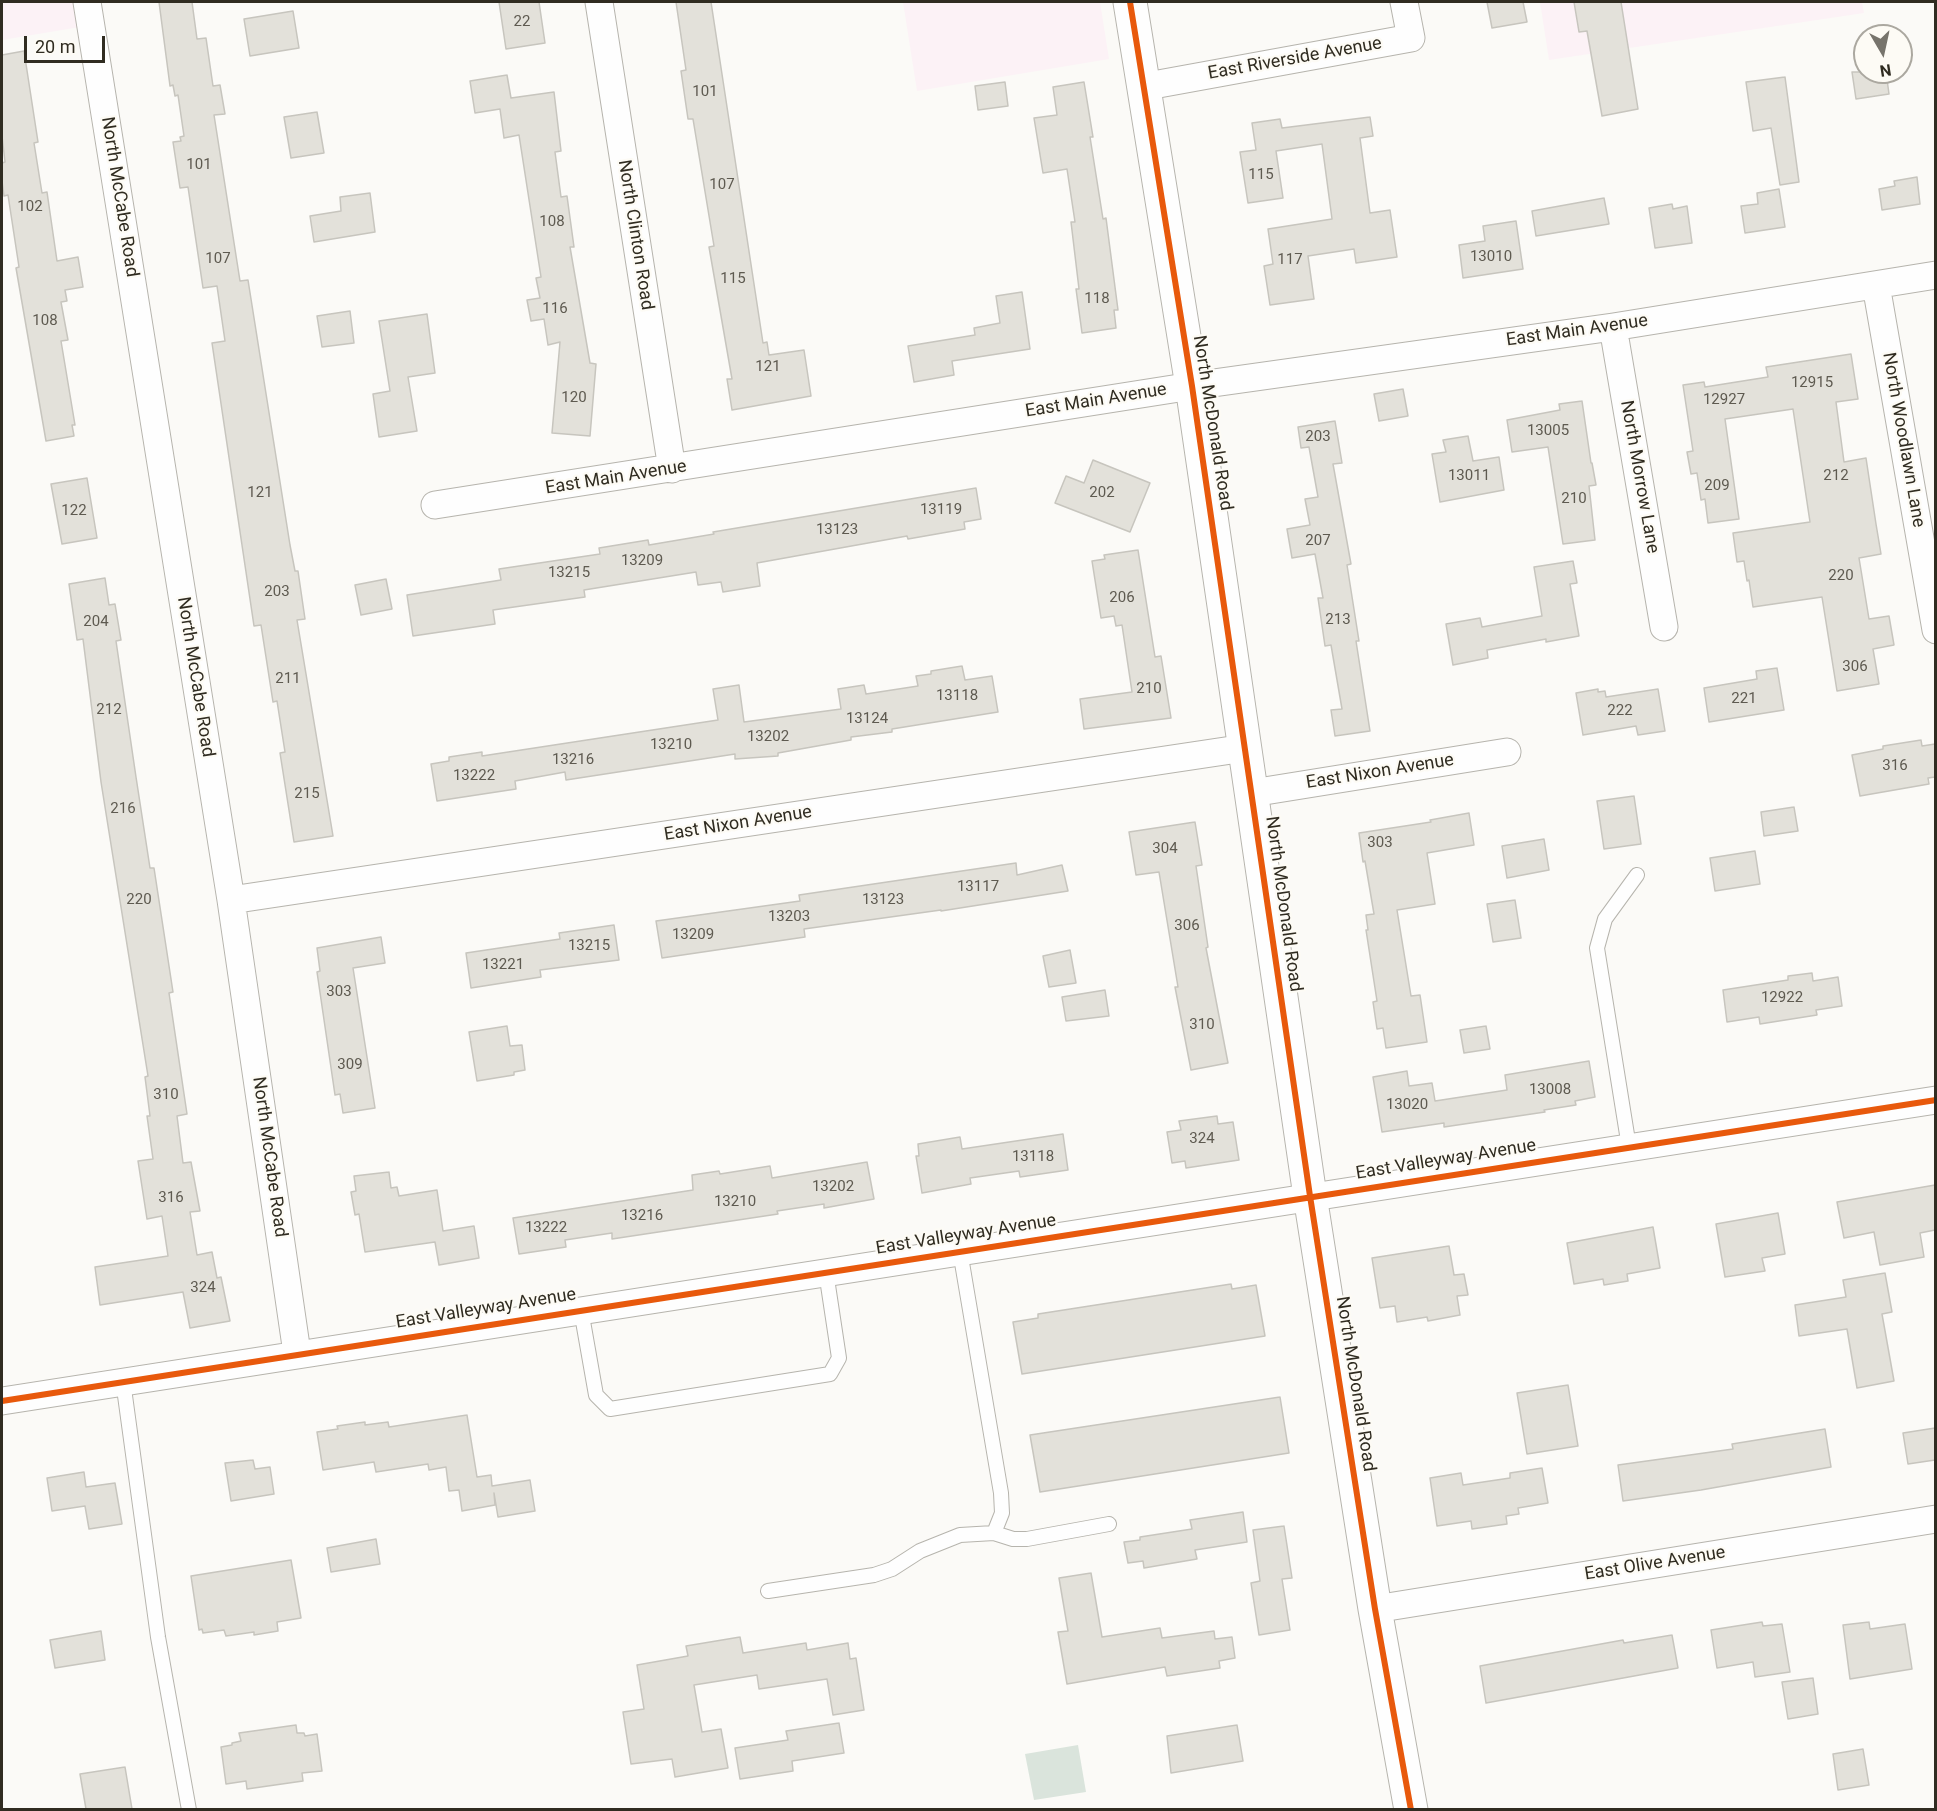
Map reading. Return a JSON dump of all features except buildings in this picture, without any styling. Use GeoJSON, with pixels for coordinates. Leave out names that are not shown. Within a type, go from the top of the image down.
{"type":"FeatureCollection","features":[{"type":"Feature","properties":{"kind":"street","name":"North McCabe Road"},"geometry":{"type":"LineString","coordinates":[[87,2],[231,900],[297,1353]]}},
{"type":"Feature","properties":{"kind":"street","name":"North Clinton Road"},"geometry":{"type":"LineString","coordinates":[[599,2],[672,469]]}},
{"type":"Feature","properties":{"kind":"street","name":"North McDonald Road"},"geometry":{"type":"LineString","coordinates":[[1130,2],[1192,386],[1310,1196],[1375,1609],[1412,1809]]}},
{"type":"Feature","properties":{"kind":"street","name":"East Riverside Avenue"},"geometry":{"type":"LineString","coordinates":[[1142,87],[1411,38],[1404,2]]}},
{"type":"Feature","properties":{"kind":"street","name":"East Main Avenue"},"geometry":{"type":"LineString","coordinates":[[435,505],[1192,386],[1613,327],[1935,275]]}},
{"type":"Feature","properties":{"kind":"street","name":"North Woodlawn Lane"},"geometry":{"type":"LineString","coordinates":[[1876,285],[1935,630]]}},
{"type":"Feature","properties":{"kind":"street","name":"North Morrow Lane"},"geometry":{"type":"LineString","coordinates":[[1613,327],[1664,627]]}},
{"type":"Feature","properties":{"kind":"street","name":"East Nixon Avenue"},"geometry":{"type":"LineString","coordinates":[[231,900],[1245,748]]}},
{"type":"Feature","properties":{"kind":"street","name":"East Nixon Avenue"},"geometry":{"type":"LineString","coordinates":[[1252,793],[1508,752]]}},
{"type":"Feature","properties":{"kind":"street","name":"East Valleyway Avenue"},"geometry":{"type":"LineString","coordinates":[[2,1401],[297,1353],[1935,1100]]}},
{"type":"Feature","properties":{"kind":"street","name":"East Olive Avenue"},"geometry":{"type":"LineString","coordinates":[[1375,1609],[1935,1519]]}},
{"type":"Feature","properties":{"kind":"lane"},"geometry":{"type":"LineString","coordinates":[[1629,1147],[1597,948],[1605,919],[1637,875]]}},
{"type":"Feature","properties":{"kind":"lane"},"geometry":{"type":"LineString","coordinates":[[960,1251],[1001,1493],[1002,1513],[994,1533]]}},
{"type":"Feature","properties":{"kind":"lane"},"geometry":{"type":"LineString","coordinates":[[581,1310],[596,1395],[610,1408],[645,1403],[830,1374],[839,1358],[826,1272]]}},
{"type":"Feature","properties":{"kind":"lane"},"geometry":{"type":"LineString","coordinates":[[123,1381],[158,1637],[189,1809]]}},
{"type":"Feature","properties":{"kind":"lane"},"geometry":{"type":"LineString","coordinates":[[768,1591],[874,1575],[892,1569],[920,1551],[960,1535],[994,1533],[1013,1539],[1027,1539],[1109,1524]]}},
{"type":"Feature","properties":{"kind":"shaded area"},"geometry":{"type":"Polygon","coordinates":[[[2,2],[75,2],[80,27],[2,40],[2,2]]]}},
{"type":"Feature","properties":{"kind":"shaded area"},"geometry":{"type":"Polygon","coordinates":[[[903,2],[1100,2],[1109,59],[917,91],[903,2]]]}},
{"type":"Feature","properties":{"kind":"shaded area"},"geometry":{"type":"Polygon","coordinates":[[[1540,2],[1862,2],[1864,13],[1549,60],[1540,2]]]}},
{"type":"Feature","properties":{"kind":"shaded area"},"geometry":{"type":"Polygon","coordinates":[[[1078,1745],[1086,1792],[1034,1800],[1025,1754],[1078,1745]]]}},
{"type":"Feature","properties":{"kind":"cycle path"},"geometry":{"type":"LineString","coordinates":[[1130,2],[1192,386],[1310,1196],[1375,1609],[1411,1810]]}},
{"type":"Feature","properties":{"kind":"cycle path"},"geometry":{"type":"LineString","coordinates":[[2,1401],[1936,1100]]}}]}
